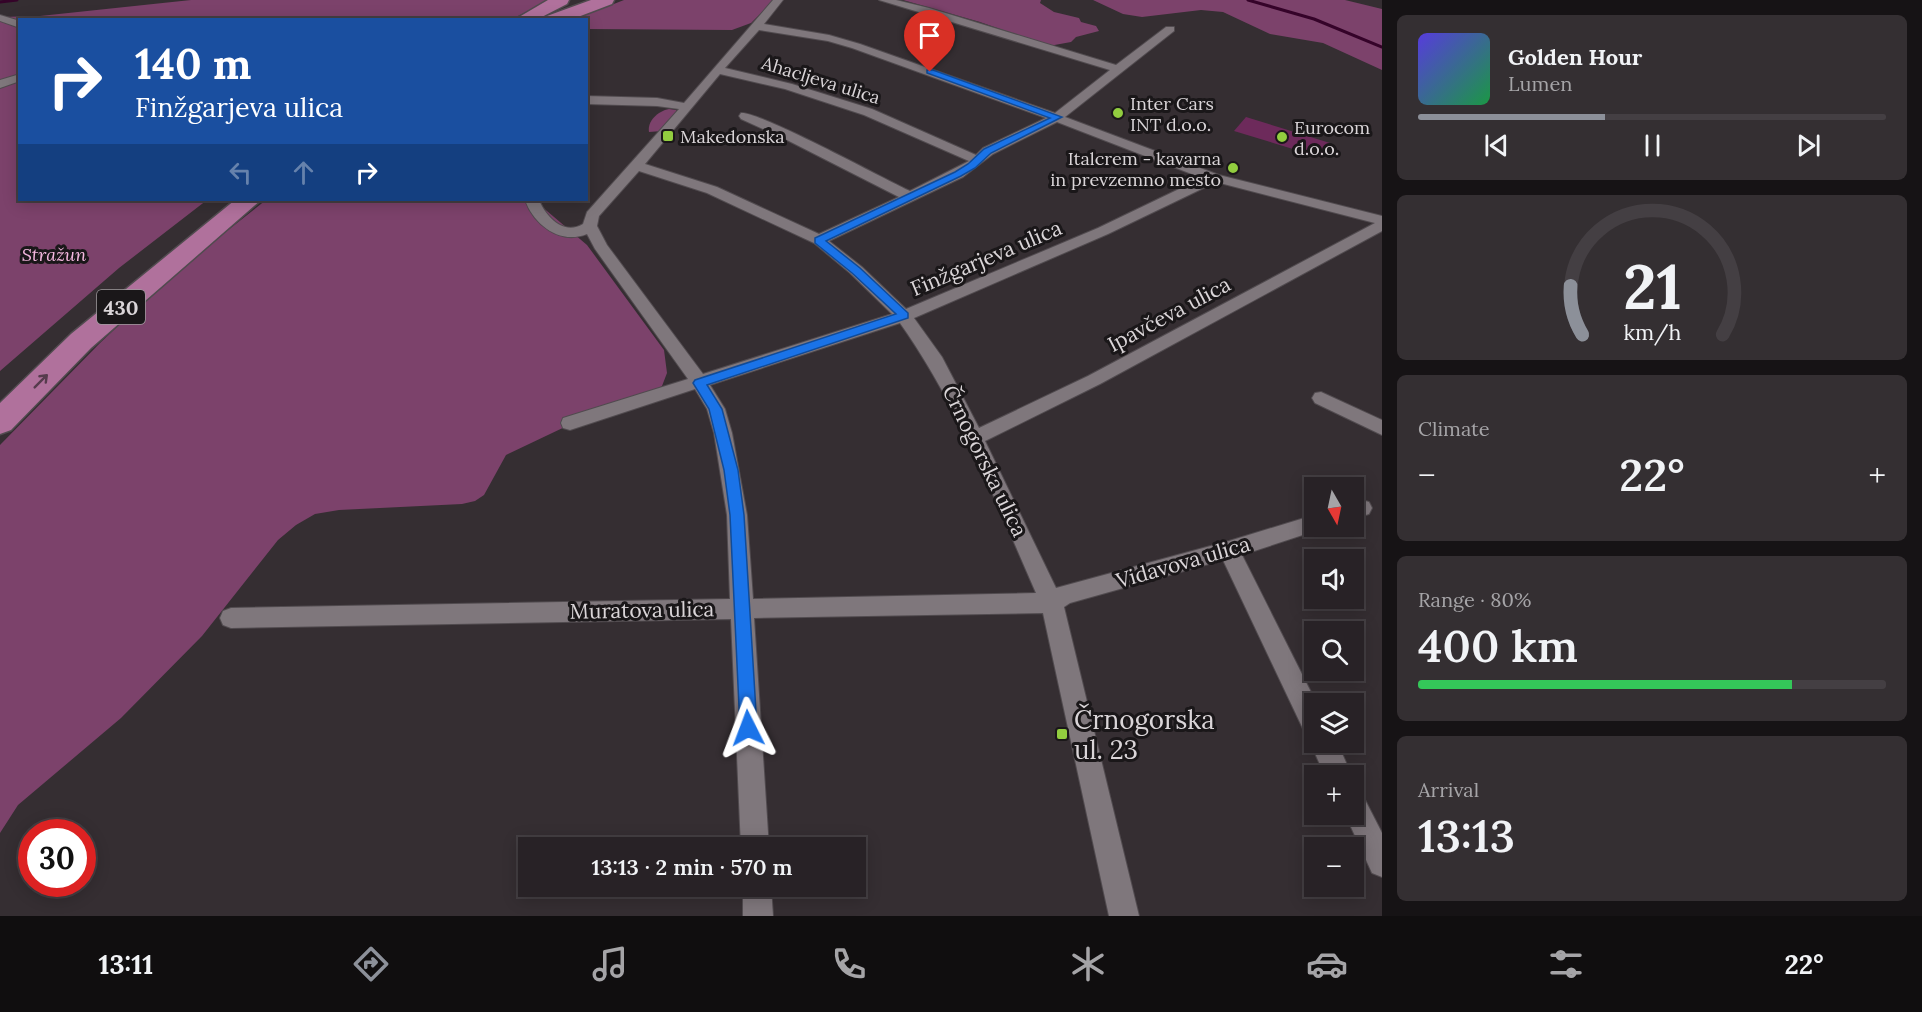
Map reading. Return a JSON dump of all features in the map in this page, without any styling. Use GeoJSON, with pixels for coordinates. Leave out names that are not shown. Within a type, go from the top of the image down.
{"type":"FeatureCollection","features":[{"type":"Feature","properties":{"kind":"highway"},"geometry":{"type":"LineString","coordinates":[[526,18],[561,0]]}},
{"type":"Feature","properties":{"kind":"highway"},"geometry":{"type":"LineString","coordinates":[[532,18],[575,0]]}},
{"type":"Feature","properties":{"kind":"highway"},"geometry":{"type":"LineString","coordinates":[[550,18],[592,0]]}},
{"type":"Feature","properties":{"kind":"highway"},"geometry":{"type":"LineString","coordinates":[[559,18],[606,0]]}},
{"type":"Feature","properties":{"kind":"highway","name":"430"},"geometry":{"type":"LineString","coordinates":[[0,392],[57,337],[222,201]]}},
{"type":"Feature","properties":{"kind":"highway","name":"430"},"geometry":{"type":"LineString","coordinates":[[0,422],[81,341],[248,201]]}},
{"type":"Feature","properties":{"kind":"street"},"geometry":{"type":"LineString","coordinates":[[754,837],[737,515],[731,470],[716,409],[700,383],[600,246],[590,225],[592,215],[637,166],[778,0]]}},
{"type":"Feature","properties":{"kind":"street"},"geometry":{"type":"LineString","coordinates":[[884,0],[925,10],[1117,69]]}},
{"type":"Feature","properties":{"kind":"street"},"geometry":{"type":"LineString","coordinates":[[0,18],[18,24]]}},
{"type":"Feature","properties":{"kind":"street"},"geometry":{"type":"LineString","coordinates":[[756,26],[856,46],[1057,117],[1214,178],[1382,220]]}},
{"type":"Feature","properties":{"kind":"street"},"geometry":{"type":"LineString","coordinates":[[819,240],[958,174],[988,151],[1057,117],[1170,29]]}},
{"type":"Feature","properties":{"kind":"street","name":"Ahacljeva ulica"},"geometry":{"type":"LineString","coordinates":[[718,70],[788,86],[868,112],[977,160]]}},
{"type":"Feature","properties":{"kind":"street"},"geometry":{"type":"LineString","coordinates":[[0,84],[18,78]]}},
{"type":"Feature","properties":{"kind":"street"},"geometry":{"type":"LineString","coordinates":[[588,100],[657,102],[686,107]]}},
{"type":"Feature","properties":{"kind":"street"},"geometry":{"type":"LineString","coordinates":[[745,116],[792,136],[910,197]]}},
{"type":"Feature","properties":{"kind":"street","name":"Črnogorska ulica"},"geometry":{"type":"LineString","coordinates":[[637,166],[739,201],[819,240],[856,270],[904,316],[933,357],[975,438],[1052,603],[1124,916]]}},
{"type":"Feature","properties":{"kind":"street","name":"Finžgarjeva ulica"},"geometry":{"type":"LineString","coordinates":[[570,423],[904,316],[1103,231],[1214,178]]}},
{"type":"Feature","properties":{"kind":"street"},"geometry":{"type":"LineString","coordinates":[[532,201],[539,215],[568,234],[579,233],[590,225]]}},
{"type":"Feature","properties":{"kind":"street","name":"Ipavčeva ulica"},"geometry":{"type":"LineString","coordinates":[[975,438],[1094,380],[1382,225]]}},
{"type":"Feature","properties":{"kind":"street"},"geometry":{"type":"LineString","coordinates":[[1321,398],[1382,428]]}},
{"type":"Feature","properties":{"kind":"street","name":"Vidavova ulica"},"geometry":{"type":"LineString","coordinates":[[1052,603],[1074,592],[1229,550],[1304,526]]}},
{"type":"Feature","properties":{"kind":"street"},"geometry":{"type":"LineString","coordinates":[[1229,550],[1304,704]]}},
{"type":"Feature","properties":{"kind":"street","name":"Muratova ulica"},"geometry":{"type":"LineString","coordinates":[[231,618],[1052,603]]}},
{"type":"Feature","properties":{"kind":"street"},"geometry":{"type":"LineString","coordinates":[[1364,825],[1382,863]]}},
{"type":"Feature","properties":{"kind":"street"},"geometry":{"type":"LineString","coordinates":[[757,897],[758,916]]}},
{"type":"Feature","properties":{"kind":"green space","name":"Stražun"},"geometry":{"type":"Polygon","coordinates":[[[191,0],[551,0],[514,18],[18,18],[18,201],[206,201],[119,268],[0,371],[0,17],[40,16],[191,0]]]}},
{"type":"Feature","properties":{"kind":"green space"},"geometry":{"type":"Polygon","coordinates":[[[624,0],[774,0],[751,23],[732,30],[588,29],[588,18],[578,18],[624,0]]]}},
{"type":"Feature","properties":{"kind":"green space"},"geometry":{"type":"Polygon","coordinates":[[[903,0],[1041,0],[1040,3],[1054,12],[1079,18],[1081,22],[1096,26],[1099,31],[1076,37],[1071,42],[1049,46],[980,22],[903,0]]]}},
{"type":"Feature","properties":{"kind":"green space"},"geometry":{"type":"Polygon","coordinates":[[[1093,0],[1345,0],[1382,9],[1382,70],[1323,43],[1270,34],[1223,12],[1201,10],[1142,17],[1123,14],[1093,0]]]}},
{"type":"Feature","properties":{"kind":"green space"},"geometry":{"type":"Polygon","coordinates":[[[669,109],[676,110],[677,113],[662,131],[649,132],[654,117],[669,109]]]}},
{"type":"Feature","properties":{"kind":"green space"},"geometry":{"type":"Polygon","coordinates":[[[265,201],[535,201],[587,245],[664,350],[667,373],[662,386],[648,395],[611,405],[506,455],[484,495],[475,501],[462,504],[339,510],[315,514],[296,525],[278,540],[202,636],[121,718],[18,805],[0,833],[0,445],[100,343],[175,272],[265,201]]]}},
{"type":"Feature","properties":{"kind":"building","name":"Eurocom d.o.o."},"geometry":{"type":"Polygon","coordinates":[[[1246,117],[1330,143],[1319,157],[1234,131],[1246,117]]]}},
{"type":"Feature","properties":{"kind":"waterway"},"geometry":{"type":"LineString","coordinates":[[0,2],[17,0]]}},
{"type":"Feature","properties":{"kind":"waterway"},"geometry":{"type":"LineString","coordinates":[[1248,0],[1314,19],[1382,47]]}},
{"type":"Feature","properties":{"kind":"place","name":"Inter Cars INT d.o.o."},"geometry":{"type":"Point","coordinates":[1118,113]}},
{"type":"Feature","properties":{"kind":"place","name":"Makedonska"},"geometry":{"type":"Point","coordinates":[668,136]}},
{"type":"Feature","properties":{"kind":"place","name":"Eurocom d.o.o."},"geometry":{"type":"Point","coordinates":[1282,137]}},
{"type":"Feature","properties":{"kind":"place","name":"Italcrem - kavarna in prevzemno mesto"},"geometry":{"type":"Point","coordinates":[1233,168]}},
{"type":"Feature","properties":{"kind":"place","name":"Črnogorska ul. 23"},"geometry":{"type":"Point","coordinates":[1062,734]}},
{"type":"Feature","properties":{"kind":"route"},"geometry":{"type":"LineString","coordinates":[[748,728],[737,515],[731,470],[716,409],[700,383],[904,316],[884,295],[819,240],[958,174],[988,151],[1057,117],[930,72]]}}]}
